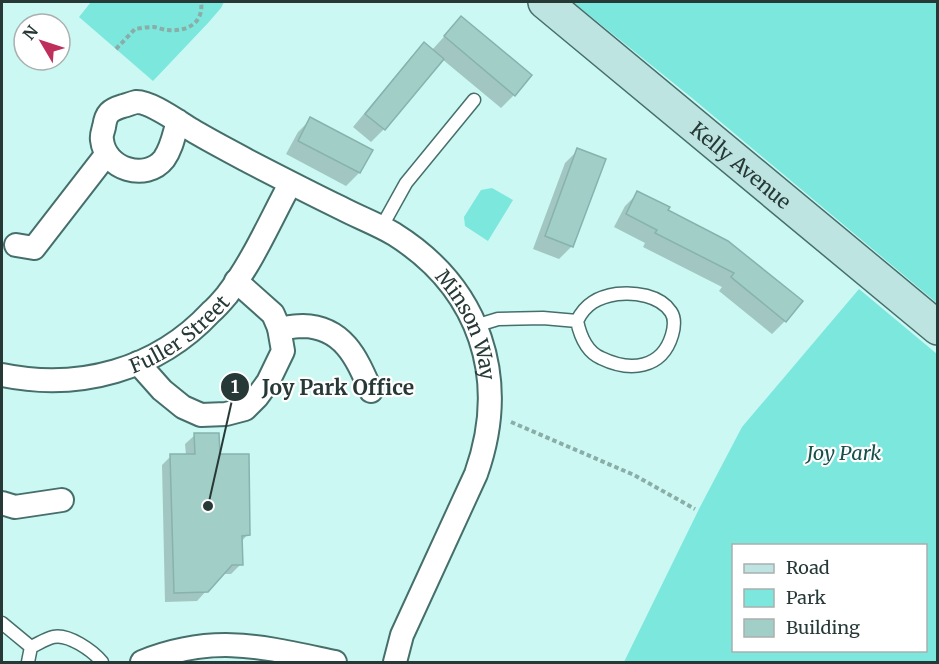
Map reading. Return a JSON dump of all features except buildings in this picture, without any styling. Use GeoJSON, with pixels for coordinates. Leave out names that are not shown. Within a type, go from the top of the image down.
{"type":"FeatureCollection","features":[{"type":"Feature","properties":{"kind":"main road","name":"Kelly Avenue"},"geometry":{"type":"LineString","coordinates":[[545,2],[938,328]]}},
{"type":"Feature","properties":{"kind":"street","name":"Minson Way"},"geometry":{"type":"LineString","coordinates":[[106,154],[101,140],[105,118],[113,109],[138,102],[165,112],[192,130],[290,183],[393,234],[419,252],[443,274],[463,301],[476,326],[487,361],[489,422],[482,458],[476,474],[402,635],[395,663]]}},
{"type":"Feature","properties":{"kind":"street"},"geometry":{"type":"LineString","coordinates":[[16,245],[34,248],[106,154],[119,166],[133,171],[151,169],[163,161],[171,148],[178,121]]}},
{"type":"Feature","properties":{"kind":"street","name":"Fuller Street"},"geometry":{"type":"LineString","coordinates":[[2,375],[47,380],[104,375],[156,355],[185,337],[198,327],[226,297],[248,264],[290,183]]}},
{"type":"Feature","properties":{"kind":"street"},"geometry":{"type":"LineString","coordinates":[[138,363],[162,390],[183,406],[201,415],[226,414],[245,409],[268,382],[282,351],[279,328],[273,314],[236,281]]}},
{"type":"Feature","properties":{"kind":"street"},"geometry":{"type":"LineString","coordinates":[[279,328],[304,326],[326,330],[344,342],[361,367],[371,391]]}},
{"type":"Feature","properties":{"kind":"street"},"geometry":{"type":"LineString","coordinates":[[2,503],[15,507],[62,500]]}},
{"type":"Feature","properties":{"kind":"street"},"geometry":{"type":"LineString","coordinates":[[142,663],[182,649],[241,645],[335,663]]}},
{"type":"Feature","properties":{"kind":"lane"},"geometry":{"type":"LineString","coordinates":[[381,228],[406,183],[474,100]]}},
{"type":"Feature","properties":{"kind":"lane"},"geometry":{"type":"LineString","coordinates":[[637,293],[660,302],[671,312],[674,329],[668,348],[651,363],[630,365],[600,358],[592,352],[579,331],[577,321],[586,306],[596,300],[608,295],[637,293]]}},
{"type":"Feature","properties":{"kind":"lane"},"geometry":{"type":"LineString","coordinates":[[476,326],[498,319],[543,318],[577,321]]}},
{"type":"Feature","properties":{"kind":"lane"},"geometry":{"type":"LineString","coordinates":[[2,623],[31,647]]}},
{"type":"Feature","properties":{"kind":"lane"},"geometry":{"type":"LineString","coordinates":[[31,647],[55,636],[78,642],[98,657],[102,663]]}},
{"type":"Feature","properties":{"kind":"lane"},"geometry":{"type":"LineString","coordinates":[[28,663],[31,647]]}},
{"type":"Feature","properties":{"kind":"path"},"geometry":{"type":"LineString","coordinates":[[116,49],[135,29],[154,27],[171,31],[196,23],[202,14],[201,2]]}},
{"type":"Feature","properties":{"kind":"path"},"geometry":{"type":"LineString","coordinates":[[511,422],[634,475],[695,509]]}},
{"type":"Feature","properties":{"kind":"green space"},"geometry":{"type":"Polygon","coordinates":[[[91,2],[224,2],[208,23],[153,81],[79,17],[91,2]]]}},
{"type":"Feature","properties":{"kind":"green space"},"geometry":{"type":"Polygon","coordinates":[[[573,2],[937,2],[937,303],[692,98],[573,2]]]}},
{"type":"Feature","properties":{"kind":"green space"},"geometry":{"type":"Polygon","coordinates":[[[492,188],[513,200],[488,241],[465,226],[464,217],[481,190],[492,188]]]}},
{"type":"Feature","properties":{"kind":"green space","name":"Joy Park"},"geometry":{"type":"Polygon","coordinates":[[[859,289],[937,354],[937,662],[624,662],[742,427],[859,289]]]}},
{"type":"Feature","properties":{"kind":"place","name":"Joy Park Office"},"geometry":{"type":"Point","coordinates":[208,506]}}]}
